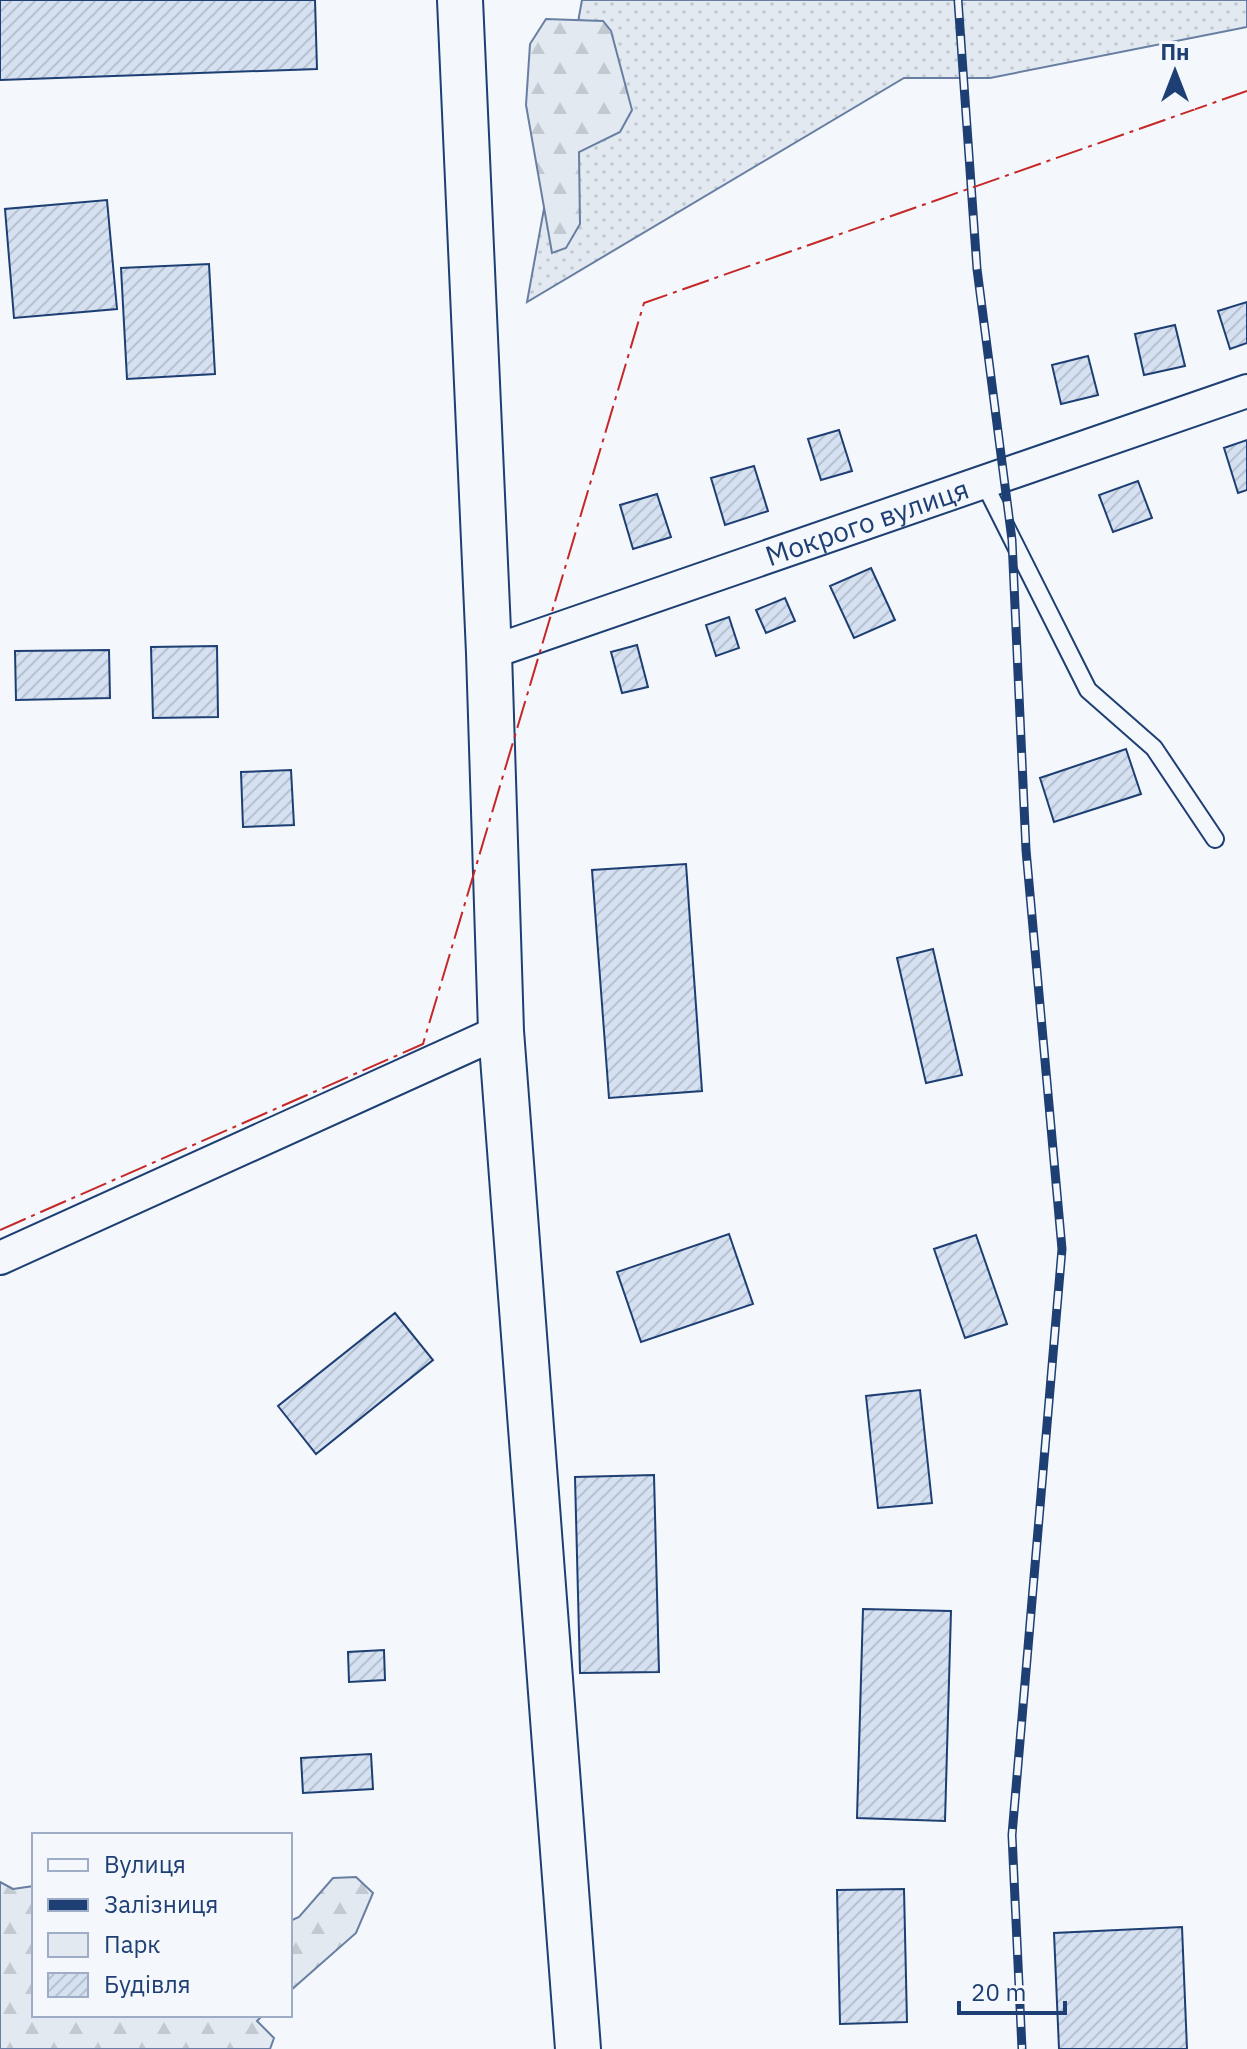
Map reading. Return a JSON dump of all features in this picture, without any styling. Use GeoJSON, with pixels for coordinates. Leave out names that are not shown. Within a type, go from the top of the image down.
{"type":"FeatureCollection","features":[{"type":"Feature","properties":{"kind":"main road"},"geometry":{"type":"LineString","coordinates":[[460,0],[489,653],[501,1031],[578,2049]]}},
{"type":"Feature","properties":{"kind":"street","name":"Мокрого вулиця"},"geometry":{"type":"LineString","coordinates":[[489,653],[1247,391]]}},
{"type":"Feature","properties":{"kind":"street"},"geometry":{"type":"LineString","coordinates":[[0,1258],[501,1031]]}},
{"type":"Feature","properties":{"kind":"lane"},"geometry":{"type":"LineString","coordinates":[[984,483],[1088,690],[1154,748],[1215,839]]}},
{"type":"Feature","properties":{"kind":"green space"},"geometry":{"type":"Polygon","coordinates":[[[582,0],[1247,0],[1247,27],[990,78],[904,78],[527,302],[582,0]]]}},
{"type":"Feature","properties":{"kind":"green space"},"geometry":{"type":"Polygon","coordinates":[[[546,19],[603,21],[611,31],[632,110],[620,132],[579,152],[580,224],[566,248],[552,253],[526,105],[530,44],[546,19]]]}},
{"type":"Feature","properties":{"kind":"green space"},"geometry":{"type":"Polygon","coordinates":[[[356,1877],[373,1893],[356,1933],[292,1989],[292,1920],[299,1917],[333,1878],[356,1877]]]}},
{"type":"Feature","properties":{"kind":"green space"},"geometry":{"type":"Polygon","coordinates":[[[0,1882],[13,1889],[32,1886],[32,2017],[261,2017],[257,2021],[274,2038],[270,2049],[0,2049],[0,1882]]]}},
{"type":"Feature","properties":{"kind":"building"},"geometry":{"type":"Polygon","coordinates":[[[0,0],[315,0],[317,69],[0,80],[0,0]]]}},
{"type":"Feature","properties":{"kind":"building"},"geometry":{"type":"Polygon","coordinates":[[[107,200],[117,309],[14,318],[5,209],[107,200]]]}},
{"type":"Feature","properties":{"kind":"building"},"geometry":{"type":"Polygon","coordinates":[[[209,264],[215,374],[127,379],[121,268],[209,264]]]}},
{"type":"Feature","properties":{"kind":"building"},"geometry":{"type":"Polygon","coordinates":[[[1247,302],[1247,343],[1230,349],[1218,311],[1247,302]]]}},
{"type":"Feature","properties":{"kind":"building"},"geometry":{"type":"Polygon","coordinates":[[[1175,325],[1185,366],[1144,375],[1135,334],[1175,325]]]}},
{"type":"Feature","properties":{"kind":"building"},"geometry":{"type":"Polygon","coordinates":[[[1088,356],[1098,395],[1061,404],[1052,365],[1088,356]]]}},
{"type":"Feature","properties":{"kind":"building"},"geometry":{"type":"Polygon","coordinates":[[[839,430],[852,471],[821,480],[808,439],[839,430]]]}},
{"type":"Feature","properties":{"kind":"building"},"geometry":{"type":"Polygon","coordinates":[[[1247,440],[1247,490],[1238,493],[1224,448],[1247,440]]]}},
{"type":"Feature","properties":{"kind":"building"},"geometry":{"type":"Polygon","coordinates":[[[754,466],[768,511],[725,525],[711,478],[754,466]]]}},
{"type":"Feature","properties":{"kind":"building"},"geometry":{"type":"Polygon","coordinates":[[[1138,481],[1152,518],[1113,532],[1099,495],[1138,481]]]}},
{"type":"Feature","properties":{"kind":"building"},"geometry":{"type":"Polygon","coordinates":[[[657,494],[671,537],[633,549],[620,505],[657,494]]]}},
{"type":"Feature","properties":{"kind":"building"},"geometry":{"type":"Polygon","coordinates":[[[871,568],[895,620],[854,638],[830,586],[871,568]]]}},
{"type":"Feature","properties":{"kind":"building"},"geometry":{"type":"Polygon","coordinates":[[[785,598],[795,621],[766,633],[756,610],[785,598]]]}},
{"type":"Feature","properties":{"kind":"building"},"geometry":{"type":"Polygon","coordinates":[[[729,617],[739,648],[716,656],[706,625],[729,617]]]}},
{"type":"Feature","properties":{"kind":"building"},"geometry":{"type":"Polygon","coordinates":[[[637,645],[648,687],[622,693],[611,652],[637,645]]]}},
{"type":"Feature","properties":{"kind":"building"},"geometry":{"type":"Polygon","coordinates":[[[217,646],[218,717],[153,718],[151,647],[217,646]]]}},
{"type":"Feature","properties":{"kind":"building"},"geometry":{"type":"Polygon","coordinates":[[[109,650],[110,698],[16,700],[15,651],[109,650]]]}},
{"type":"Feature","properties":{"kind":"building"},"geometry":{"type":"Polygon","coordinates":[[[1126,749],[1141,794],[1054,822],[1040,778],[1126,749]]]}},
{"type":"Feature","properties":{"kind":"building"},"geometry":{"type":"Polygon","coordinates":[[[291,770],[294,825],[243,827],[241,772],[291,770]]]}},
{"type":"Feature","properties":{"kind":"building"},"geometry":{"type":"Polygon","coordinates":[[[686,864],[702,1091],[609,1098],[592,870],[686,864]]]}},
{"type":"Feature","properties":{"kind":"building"},"geometry":{"type":"Polygon","coordinates":[[[933,949],[962,1075],[926,1083],[897,958],[933,949]]]}},
{"type":"Feature","properties":{"kind":"building"},"geometry":{"type":"Polygon","coordinates":[[[729,1234],[753,1304],[641,1342],[617,1272],[729,1234]]]}},
{"type":"Feature","properties":{"kind":"building"},"geometry":{"type":"Polygon","coordinates":[[[976,1235],[1007,1324],[965,1338],[934,1249],[976,1235]]]}},
{"type":"Feature","properties":{"kind":"building"},"geometry":{"type":"Polygon","coordinates":[[[395,1313],[433,1360],[316,1454],[278,1406],[395,1313]]]}},
{"type":"Feature","properties":{"kind":"building"},"geometry":{"type":"Polygon","coordinates":[[[920,1390],[932,1503],[878,1508],[866,1396],[920,1390]]]}},
{"type":"Feature","properties":{"kind":"building"},"geometry":{"type":"Polygon","coordinates":[[[654,1475],[659,1672],[580,1673],[575,1477],[654,1475]]]}},
{"type":"Feature","properties":{"kind":"building"},"geometry":{"type":"Polygon","coordinates":[[[863,1609],[951,1611],[945,1821],[857,1818],[863,1609]]]}},
{"type":"Feature","properties":{"kind":"building"},"geometry":{"type":"Polygon","coordinates":[[[384,1650],[385,1680],[349,1682],[348,1652],[384,1650]]]}},
{"type":"Feature","properties":{"kind":"building"},"geometry":{"type":"Polygon","coordinates":[[[371,1754],[373,1789],[303,1793],[301,1758],[371,1754]]]}},
{"type":"Feature","properties":{"kind":"building"},"geometry":{"type":"Polygon","coordinates":[[[904,1889],[907,2022],[840,2024],[837,1890],[904,1889]]]}},
{"type":"Feature","properties":{"kind":"building"},"geometry":{"type":"Polygon","coordinates":[[[1182,1927],[1187,2049],[1059,2049],[1054,1933],[1182,1927]]]}},
{"type":"Feature","properties":{"kind":"railway"},"geometry":{"type":"LineString","coordinates":[[958,0],[977,269],[1012,540],[1026,850],[1062,1249],[1012,1835],[1022,2049]]}},
{"type":"Feature","properties":{"kind":"power"},"geometry":{"type":"LineString","coordinates":[[0,1230],[423,1044],[644,303],[1247,91]]}}]}
